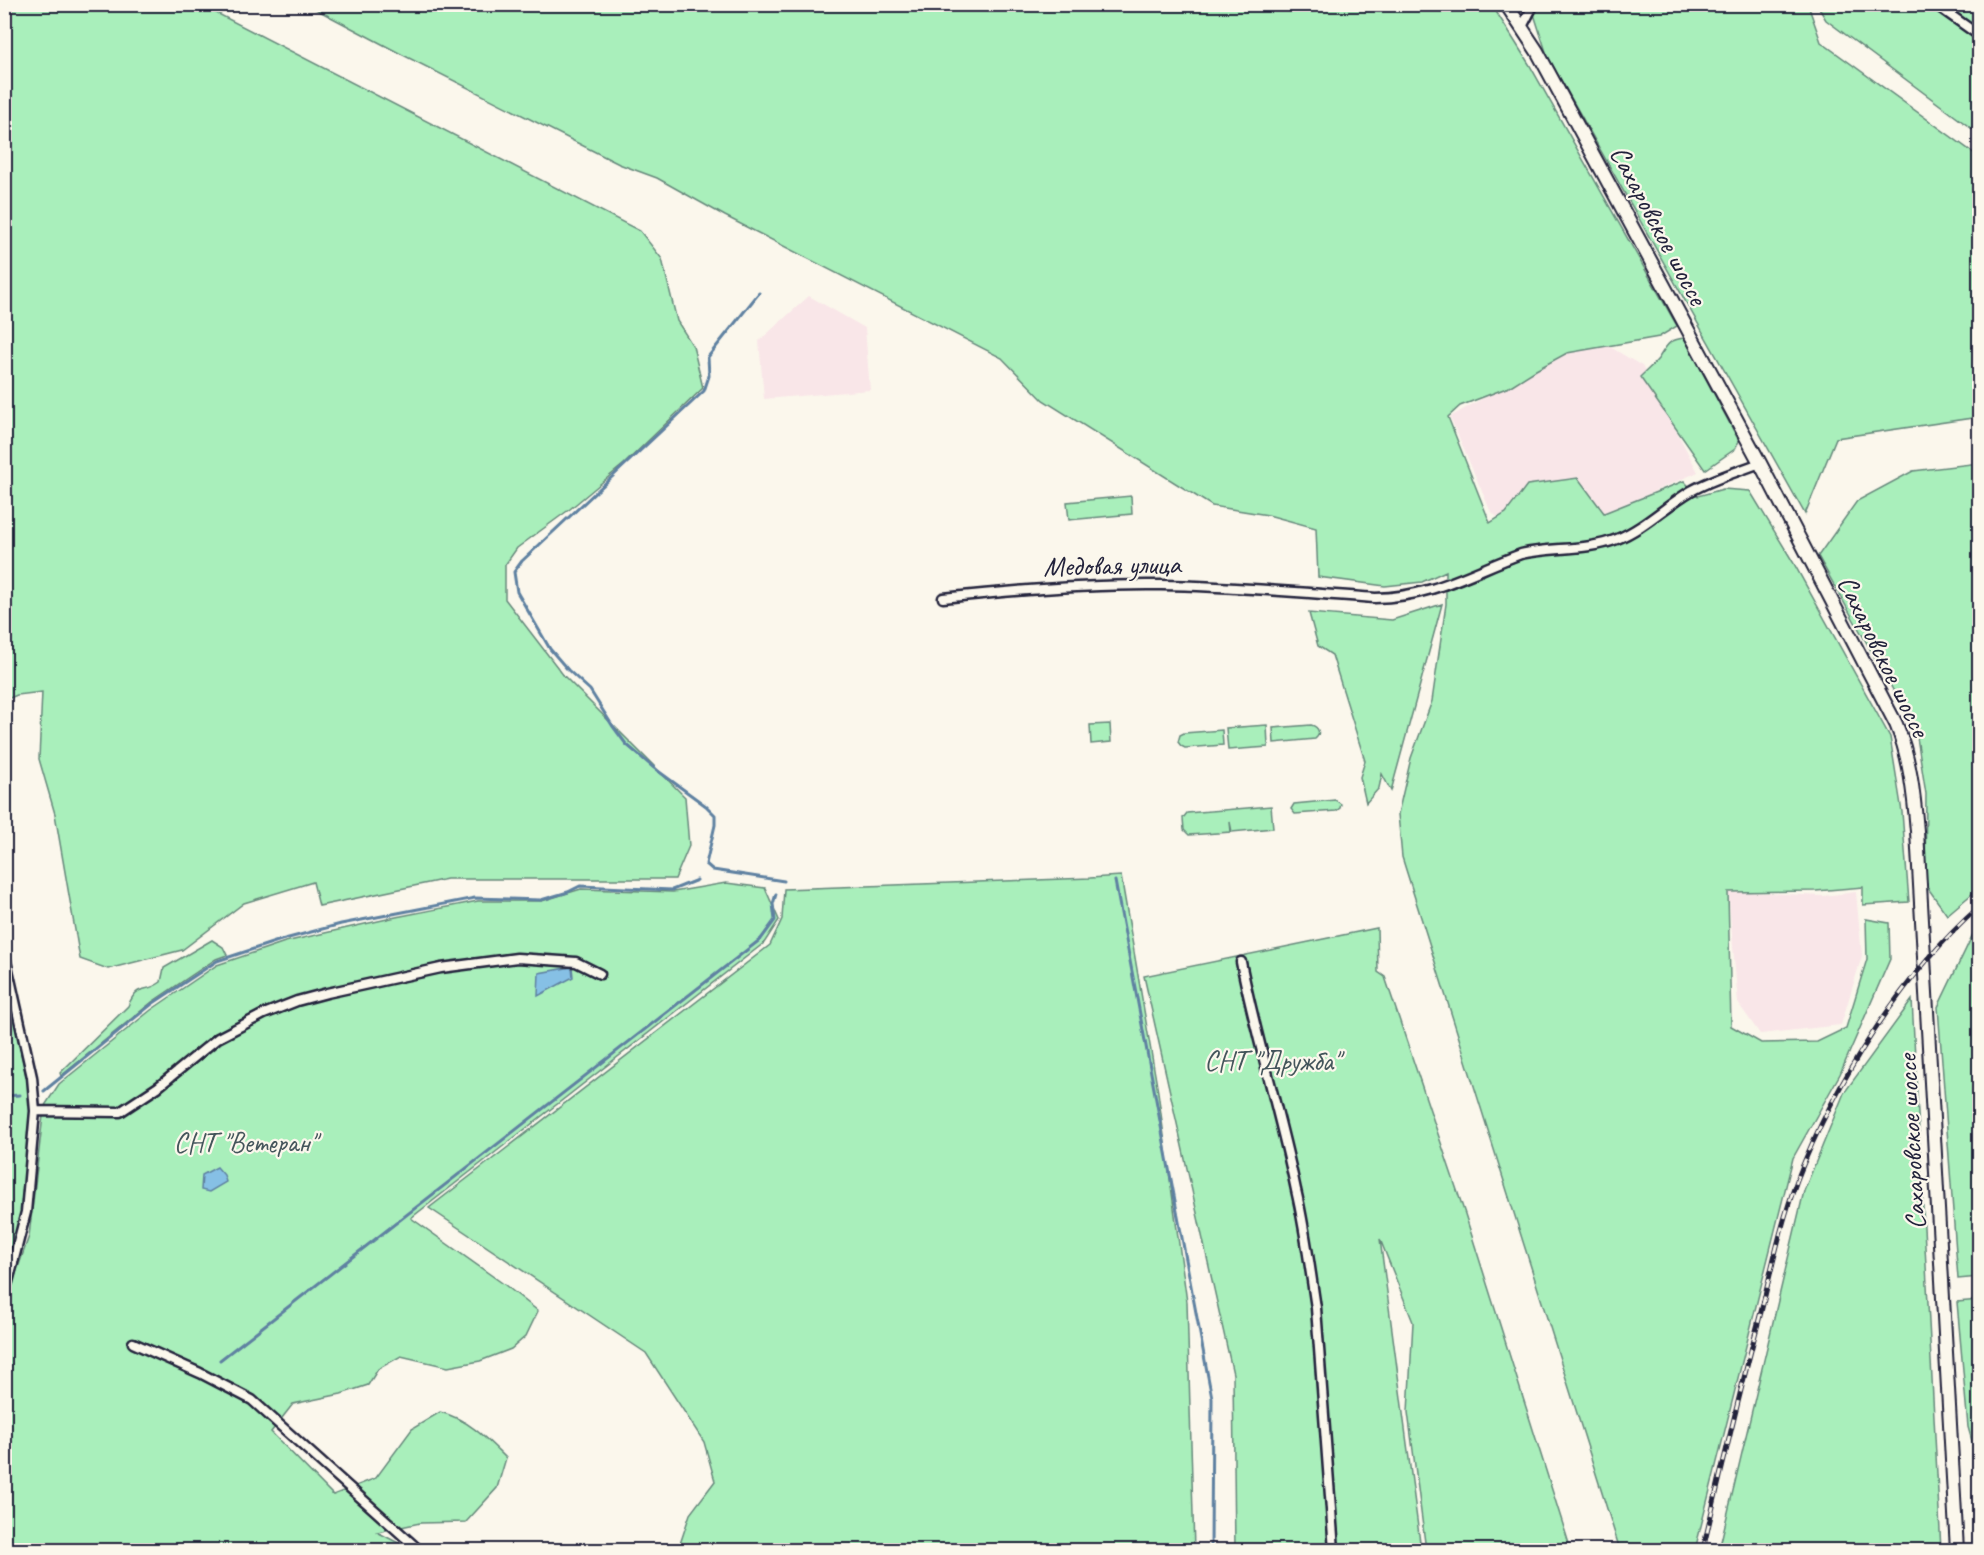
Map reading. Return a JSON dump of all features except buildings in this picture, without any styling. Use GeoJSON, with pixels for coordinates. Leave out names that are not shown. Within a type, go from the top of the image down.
{"type":"FeatureCollection","features":[{"type":"Feature","properties":{"kind":"main road","name":"Сахаровское шоссе"},"geometry":{"type":"LineString","coordinates":[[1506,4],[1522,27],[1760,463],[1896,724],[1907,759],[1916,812],[1958,1551]]}},
{"type":"Feature","properties":{"kind":"street"},"geometry":{"type":"LineString","coordinates":[[1522,27],[1534,4]]}},
{"type":"Feature","properties":{"kind":"street"},"geometry":{"type":"LineString","coordinates":[[1935,4],[1980,36]]}},
{"type":"Feature","properties":{"kind":"street","name":"Медовая улица"},"geometry":{"type":"LineString","coordinates":[[943,598],[1043,588],[1120,585],[1193,586],[1375,598],[1416,595],[1437,589],[1521,554],[1616,540],[1693,490],[1760,463]]}},
{"type":"Feature","properties":{"kind":"street"},"geometry":{"type":"LineString","coordinates":[[4,952],[32,1077],[35,1112],[26,1212],[8,1282],[4,1280]]}},
{"type":"Feature","properties":{"kind":"street"},"geometry":{"type":"LineString","coordinates":[[35,1112],[120,1112],[158,1087],[218,1038],[264,1014],[297,1001],[327,993],[441,968],[480,961],[518,958],[576,962],[600,974]]}},
{"type":"Feature","properties":{"kind":"street"},"geometry":{"type":"LineString","coordinates":[[1241,962],[1297,1192],[1310,1268],[1316,1308],[1334,1551]]}},
{"type":"Feature","properties":{"kind":"street"},"geometry":{"type":"LineString","coordinates":[[133,1343],[200,1373],[252,1400],[419,1551]]}},
{"type":"Feature","properties":{"kind":"shaded area"},"geometry":{"type":"Polygon","coordinates":[[[809,296],[865,328],[870,390],[764,399],[759,341],[809,296]]]}},
{"type":"Feature","properties":{"kind":"shaded area"},"geometry":{"type":"Polygon","coordinates":[[[1592,336],[1642,366],[1698,472],[1599,516],[1513,533],[1490,510],[1450,417],[1592,336]]]}},
{"type":"Feature","properties":{"kind":"shaded area"},"geometry":{"type":"Polygon","coordinates":[[[1728,891],[1823,896],[1856,892],[1862,956],[1841,1025],[1760,1034],[1738,1003],[1728,891]]]}},
{"type":"Feature","properties":{"kind":"green space"},"geometry":{"type":"Polygon","coordinates":[[[1537,4],[1808,5],[1821,42],[1979,157],[1979,417],[1836,438],[1805,514],[1547,55],[1533,11],[1537,4]]]}},
{"type":"Feature","properties":{"kind":"green space"},"geometry":{"type":"Polygon","coordinates":[[[15,5],[201,5],[640,231],[662,259],[677,321],[693,346],[703,388],[624,464],[570,509],[517,548],[505,565],[505,599],[564,676],[685,797],[689,846],[675,879],[447,879],[319,906],[313,882],[244,903],[182,950],[108,969],[80,959],[55,814],[39,759],[42,692],[17,695],[5,700],[4,22],[15,5]]]}},
{"type":"Feature","properties":{"kind":"green space"},"geometry":{"type":"Polygon","coordinates":[[[308,5],[1492,5],[1529,64],[1677,326],[1659,337],[1567,353],[1509,387],[1460,406],[1448,417],[1490,523],[1506,513],[1527,485],[1578,478],[1604,513],[1684,481],[1698,496],[1723,489],[1750,491],[1793,562],[1890,737],[1902,812],[1909,902],[1863,905],[1863,887],[1816,891],[1728,892],[1731,1026],[1761,1043],[1817,1042],[1846,1028],[1867,959],[1866,919],[1889,923],[1890,959],[1840,1074],[1793,1158],[1695,1550],[1620,1550],[1402,857],[1398,814],[1411,758],[1432,701],[1446,604],[1446,571],[1422,582],[1385,586],[1318,577],[1316,528],[1268,515],[1212,506],[1043,400],[1002,358],[725,216],[657,178],[619,164],[308,5]]]}},
{"type":"Feature","properties":{"kind":"green space"},"geometry":{"type":"Polygon","coordinates":[[[1817,5],[1979,5],[1979,134],[1826,20],[1817,5]]]}},
{"type":"Feature","properties":{"kind":"green space"},"geometry":{"type":"Polygon","coordinates":[[[1684,338],[1739,441],[1735,449],[1705,470],[1640,377],[1658,359],[1668,344],[1684,338]]]}},
{"type":"Feature","properties":{"kind":"green space"},"geometry":{"type":"Polygon","coordinates":[[[1979,463],[1979,888],[1947,915],[1925,884],[1926,794],[1916,731],[1818,556],[1857,501],[1913,471],[1979,463]]]}},
{"type":"Feature","properties":{"kind":"green space"},"geometry":{"type":"Polygon","coordinates":[[[1131,496],[1132,514],[1069,520],[1067,502],[1131,496]]]}},
{"type":"Feature","properties":{"kind":"green space"},"geometry":{"type":"Polygon","coordinates":[[[1442,604],[1391,791],[1382,774],[1379,788],[1366,803],[1360,777],[1365,761],[1332,655],[1318,646],[1309,613],[1392,620],[1442,604]]]}},
{"type":"Feature","properties":{"kind":"green space"},"geometry":{"type":"Polygon","coordinates":[[[1110,724],[1111,742],[1091,744],[1090,725],[1110,724]]]}},
{"type":"Feature","properties":{"kind":"green space"},"geometry":{"type":"Polygon","coordinates":[[[1267,725],[1268,747],[1228,750],[1226,728],[1267,725]]]}},
{"type":"Feature","properties":{"kind":"green space"},"geometry":{"type":"Polygon","coordinates":[[[1311,725],[1318,731],[1315,739],[1274,743],[1273,728],[1311,725]]]}},
{"type":"Feature","properties":{"kind":"green space"},"geometry":{"type":"Polygon","coordinates":[[[1222,730],[1223,745],[1185,748],[1178,742],[1180,735],[1184,733],[1222,730]]]}},
{"type":"Feature","properties":{"kind":"green space"},"geometry":{"type":"Polygon","coordinates":[[[1335,800],[1341,804],[1336,811],[1295,814],[1291,809],[1294,804],[1335,800]]]}},
{"type":"Feature","properties":{"kind":"green space"},"geometry":{"type":"Polygon","coordinates":[[[1271,806],[1273,828],[1232,832],[1230,822],[1231,832],[1189,835],[1184,830],[1183,818],[1187,813],[1271,806]]]}},
{"type":"Feature","properties":{"kind":"green space"},"geometry":{"type":"Polygon","coordinates":[[[1121,876],[1158,1092],[1187,1302],[1194,1550],[678,1550],[690,1514],[715,1481],[704,1442],[646,1353],[429,1208],[770,945],[782,919],[784,889],[1121,876]]]}},
{"type":"Feature","properties":{"kind":"green space","name":"СНТ \"Ветеран\""},"geometry":{"type":"Polygon","coordinates":[[[726,883],[765,888],[779,920],[764,943],[411,1218],[538,1311],[526,1336],[511,1349],[480,1361],[448,1367],[401,1356],[378,1369],[368,1385],[341,1394],[293,1404],[271,1432],[333,1495],[376,1478],[412,1429],[440,1412],[459,1419],[484,1437],[506,1458],[497,1488],[466,1522],[420,1523],[377,1532],[412,1550],[12,1550],[5,1539],[5,1305],[29,1236],[44,1107],[59,1084],[151,1010],[217,965],[285,942],[478,901],[542,901],[581,889],[673,892],[726,883]]]}},
{"type":"Feature","properties":{"kind":"green space"},"geometry":{"type":"Polygon","coordinates":[[[1979,924],[1979,1277],[1958,1279],[1938,1007],[1979,924]]]}},
{"type":"Feature","properties":{"kind":"green space","name":"СНТ \"Дружба\""},"geometry":{"type":"Polygon","coordinates":[[[1377,928],[1378,972],[1385,977],[1465,1214],[1571,1550],[1426,1550],[1408,1412],[1413,1322],[1380,1239],[1421,1550],[1235,1550],[1233,1374],[1144,976],[1377,928]]]}},
{"type":"Feature","properties":{"kind":"green space"},"geometry":{"type":"Polygon","coordinates":[[[212,940],[223,947],[227,955],[216,959],[152,1002],[61,1076],[60,1073],[128,1006],[138,991],[161,982],[164,968],[212,940]]]}},
{"type":"Feature","properties":{"kind":"green space"},"geometry":{"type":"Polygon","coordinates":[[[7,988],[33,1108],[24,1212],[9,1265],[5,1266],[4,989],[7,988]]]}},
{"type":"Feature","properties":{"kind":"green space"},"geometry":{"type":"Polygon","coordinates":[[[1912,1000],[1941,1550],[1719,1550],[1804,1191],[1844,1093],[1912,1000]]]}},
{"type":"Feature","properties":{"kind":"green space"},"geometry":{"type":"Polygon","coordinates":[[[1979,1300],[1980,1446],[1974,1448],[1968,1427],[1957,1302],[1979,1300]]]}},
{"type":"Feature","properties":{"kind":"water"},"geometry":{"type":"Polygon","coordinates":[[[572,967],[573,977],[538,996],[539,973],[572,967]]]}},
{"type":"Feature","properties":{"kind":"water"},"geometry":{"type":"Polygon","coordinates":[[[217,1167],[224,1175],[226,1182],[209,1192],[201,1190],[202,1175],[217,1167]]]}},
{"type":"Feature","properties":{"kind":"waterway"},"geometry":{"type":"LineString","coordinates":[[759,293],[708,357],[709,376],[704,391],[522,561],[514,572],[517,592],[550,649],[590,690],[626,744],[715,815],[715,825],[706,864],[713,870],[784,881]]}},
{"type":"Feature","properties":{"kind":"waterway"},"geometry":{"type":"LineString","coordinates":[[44,1091],[152,1004],[217,961],[281,940],[341,924],[475,898],[541,900],[580,886],[672,890],[697,880]]}},
{"type":"Feature","properties":{"kind":"waterway"},"geometry":{"type":"LineString","coordinates":[[1115,881],[1212,1398],[1211,1550]]}},
{"type":"Feature","properties":{"kind":"waterway"},"geometry":{"type":"LineString","coordinates":[[220,1360],[761,939],[775,920],[773,904],[776,894]]}},
{"type":"Feature","properties":{"kind":"waterway"},"geometry":{"type":"LineString","coordinates":[[4,1096],[20,1095]]}},
{"type":"Feature","properties":{"kind":"railway"},"geometry":{"type":"LineString","coordinates":[[1703,1550],[1781,1229],[1797,1180],[1831,1106],[1873,1032],[1923,965],[1980,906]]}}]}
